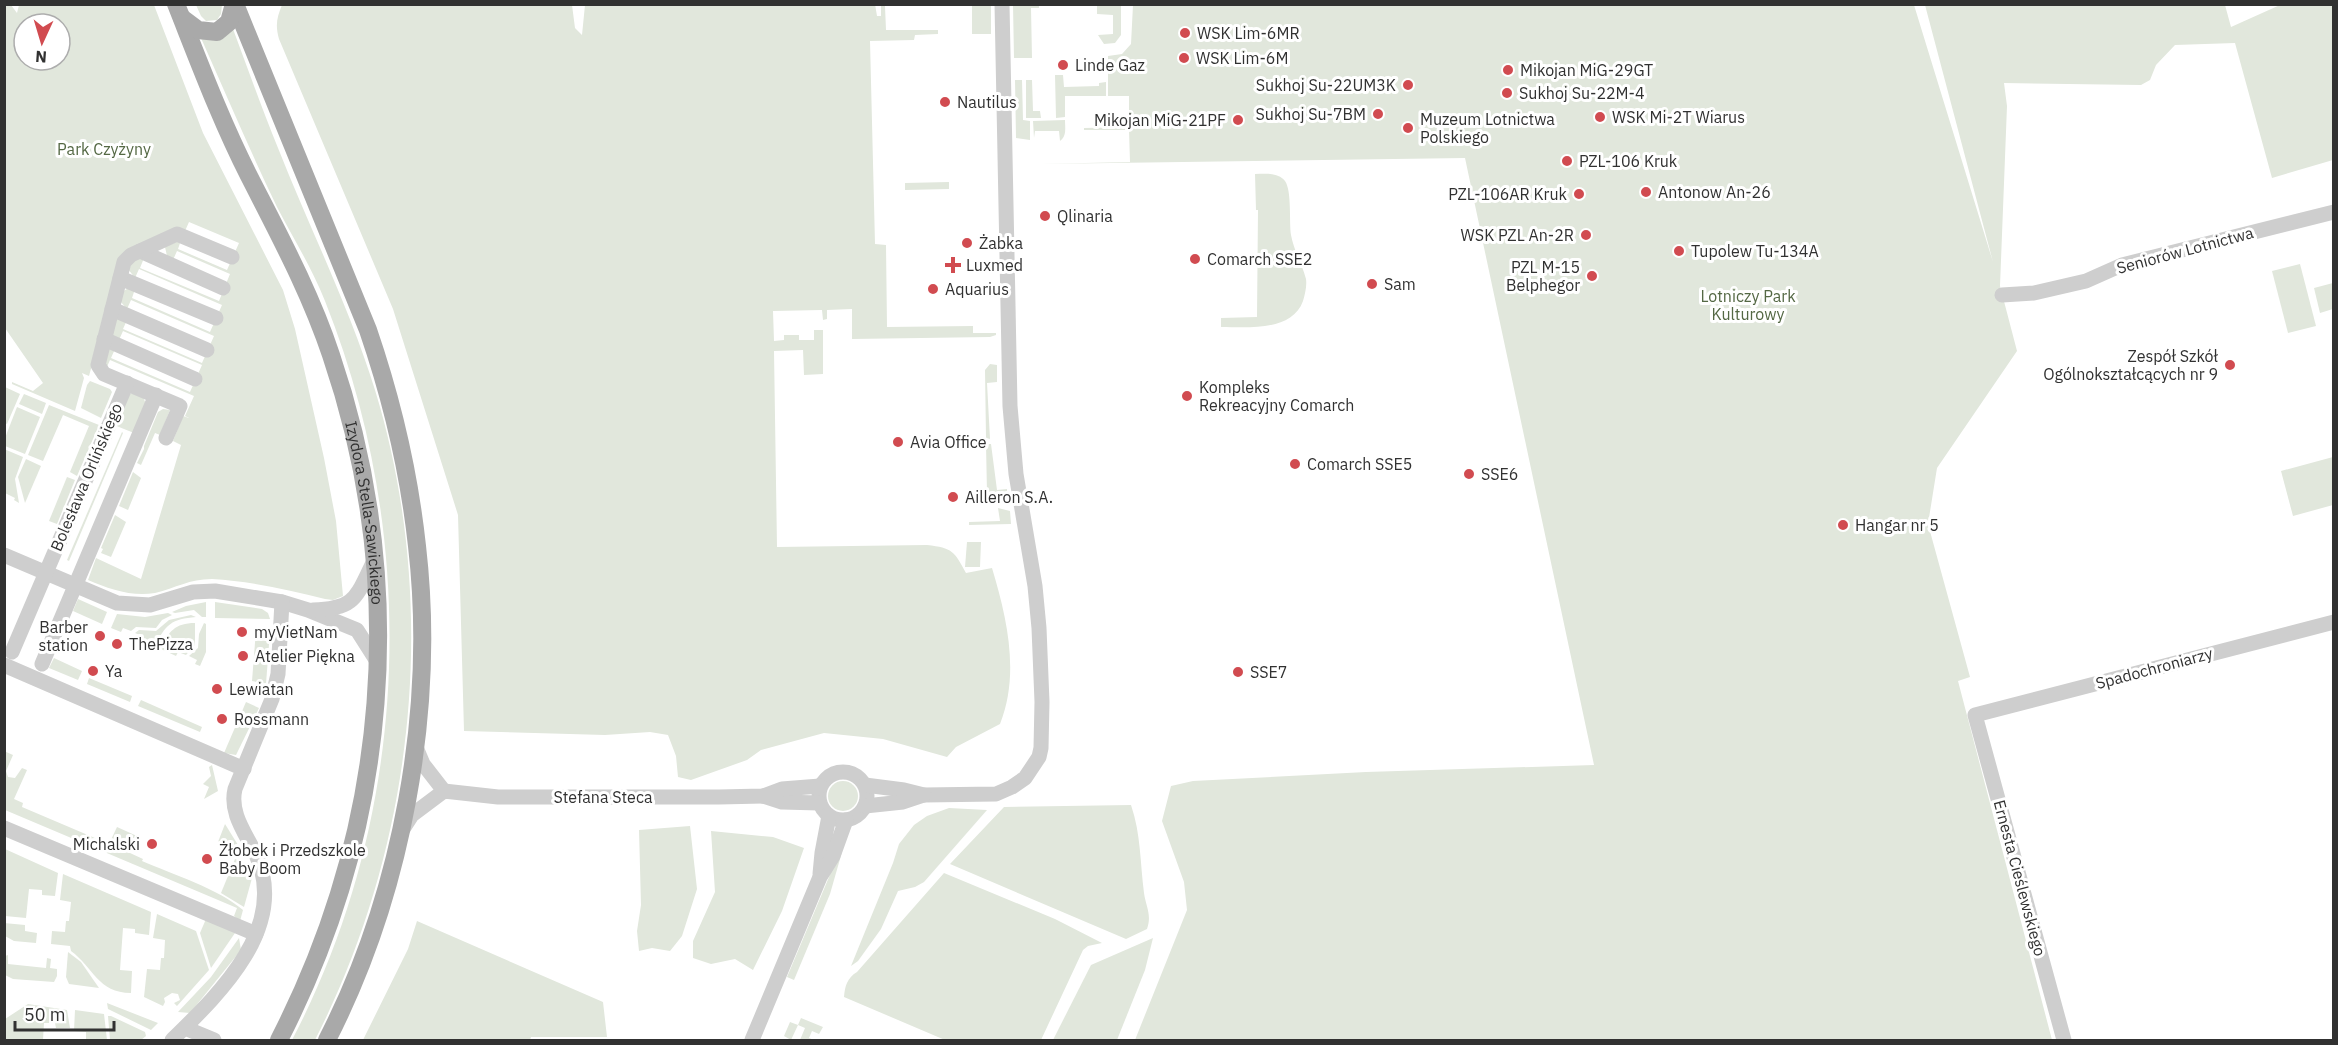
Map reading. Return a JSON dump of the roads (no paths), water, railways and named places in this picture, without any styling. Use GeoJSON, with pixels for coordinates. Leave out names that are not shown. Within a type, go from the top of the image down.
{"type":"FeatureCollection","features":[{"type":"Feature","properties":{"kind":"main road"},"geometry":{"type":"LineString","coordinates":[[178,11],[198,30],[217,32],[229,22],[235,4]]}},
{"type":"Feature","properties":{"kind":"main road"},"geometry":{"type":"LineString","coordinates":[[235,4],[368,330],[394,417],[408,477],[418,548],[421,662],[415,745],[400,833],[378,913],[351,989],[327,1041]]}},
{"type":"Feature","properties":{"kind":"main road","name":"Izydora Stella-Sawickiego"},"geometry":{"type":"LineString","coordinates":[[178,11],[214,100],[303,283],[331,354],[362,470],[375,558],[379,664],[369,768],[352,850],[322,946],[279,1041]]}},
{"type":"Feature","properties":{"kind":"street"},"geometry":{"type":"LineString","coordinates":[[865,785],[924,795],[987,795],[1004,792],[1025,778],[1031,771],[1039,757],[1042,741],[1040,628],[1015,466],[1010,406],[1002,4]]}},
{"type":"Feature","properties":{"kind":"street","name":"Seniorów Lotnictwa"},"geometry":{"type":"LineString","coordinates":[[2002,296],[2034,293],[2086,281],[2122,265],[2334,212]]}},
{"type":"Feature","properties":{"kind":"street"},"geometry":{"type":"LineString","coordinates":[[166,438],[180,406],[104,374],[99,368],[98,362],[126,259],[177,234],[232,257]]}},
{"type":"Feature","properties":{"kind":"street"},"geometry":{"type":"LineString","coordinates":[[140,251],[224,288]]}},
{"type":"Feature","properties":{"kind":"street"},"geometry":{"type":"LineString","coordinates":[[120,278],[216,318]]}},
{"type":"Feature","properties":{"kind":"street"},"geometry":{"type":"LineString","coordinates":[[112,309],[207,350]]}},
{"type":"Feature","properties":{"kind":"street"},"geometry":{"type":"LineString","coordinates":[[104,339],[195,379]]}},
{"type":"Feature","properties":{"kind":"street","name":"Bolesława Orlińskiego"},"geometry":{"type":"LineString","coordinates":[[7,664],[127,383]]}},
{"type":"Feature","properties":{"kind":"street","name":"Bolesława Orlińskiego"},"geometry":{"type":"LineString","coordinates":[[42,664],[156,395]]}},
{"type":"Feature","properties":{"kind":"street","name":"Bolesława Orlińskiego"},"geometry":{"type":"LineString","coordinates":[[4,555],[117,603],[135,606],[150,605],[184,594],[203,591],[232,593],[282,602],[357,630],[379,664]]}},
{"type":"Feature","properties":{"kind":"street","name":"Bolesława Orlińskiego"},"geometry":{"type":"LineString","coordinates":[[308,610],[336,609],[347,604],[357,594],[375,558]]}},
{"type":"Feature","properties":{"kind":"street"},"geometry":{"type":"LineString","coordinates":[[172,1041],[220,990],[245,955],[256,934],[263,910],[263,878],[233,801],[235,789],[269,708],[278,674],[282,602]]}},
{"type":"Feature","properties":{"kind":"street","name":"Spadochroniarzy"},"geometry":{"type":"LineString","coordinates":[[1976,715],[2334,622]]}},
{"type":"Feature","properties":{"kind":"street"},"geometry":{"type":"LineString","coordinates":[[7,664],[244,769]]}},
{"type":"Feature","properties":{"kind":"street","name":"Ernesta Cieślewskiego"},"geometry":{"type":"LineString","coordinates":[[1976,715],[2064,1041]]}},
{"type":"Feature","properties":{"kind":"street"},"geometry":{"type":"LineString","coordinates":[[400,833],[412,815],[444,791],[423,764],[415,745]]}},
{"type":"Feature","properties":{"kind":"street"},"geometry":{"type":"LineString","coordinates":[[846,771],[860,778],[865,785],[867,792],[865,806],[861,813],[846,820],[829,816],[819,802],[820,786],[831,774],[846,771]]}},
{"type":"Feature","properties":{"kind":"street","name":"Stefana Steca"},"geometry":{"type":"LineString","coordinates":[[763,796],[782,789],[810,789],[820,786]]}},
{"type":"Feature","properties":{"kind":"street","name":"Stefana Steca"},"geometry":{"type":"LineString","coordinates":[[444,791],[506,797],[763,796],[782,802],[819,802]]}},
{"type":"Feature","properties":{"kind":"street"},"geometry":{"type":"LineString","coordinates":[[865,806],[903,802],[924,795]]}},
{"type":"Feature","properties":{"kind":"street"},"geometry":{"type":"LineString","coordinates":[[820,877],[829,816]]}},
{"type":"Feature","properties":{"kind":"street"},"geometry":{"type":"LineString","coordinates":[[752,1041],[820,877],[833,856],[846,820]]}},
{"type":"Feature","properties":{"kind":"street"},"geometry":{"type":"LineString","coordinates":[[4,828],[256,934]]}},
{"type":"Feature","properties":{"kind":"street"},"geometry":{"type":"LineString","coordinates":[[185,1028],[214,1041]]}},
{"type":"Feature","properties":{"kind":"place","name":"WSK Lim-6MR"},"geometry":{"type":"Point","coordinates":[1185,33]}},
{"type":"Feature","properties":{"kind":"place","name":"WSK Lim-6M"},"geometry":{"type":"Point","coordinates":[1184,58]}},
{"type":"Feature","properties":{"kind":"place","name":"Linde Gaz"},"geometry":{"type":"Point","coordinates":[1063,65]}},
{"type":"Feature","properties":{"kind":"place","name":"Mikojan MiG-29GT"},"geometry":{"type":"Point","coordinates":[1508,70]}},
{"type":"Feature","properties":{"kind":"place","name":"Sukhoj Su-22UM3K"},"geometry":{"type":"Point","coordinates":[1408,85]}},
{"type":"Feature","properties":{"kind":"place","name":"Sukhoj Su-22M-4"},"geometry":{"type":"Point","coordinates":[1507,93]}},
{"type":"Feature","properties":{"kind":"place","name":"Nautilus"},"geometry":{"type":"Point","coordinates":[945,102]}},
{"type":"Feature","properties":{"kind":"place","name":"Sukhoj Su-7BM"},"geometry":{"type":"Point","coordinates":[1378,114]}},
{"type":"Feature","properties":{"kind":"place","name":"WSK Mi-2T Wiarus"},"geometry":{"type":"Point","coordinates":[1600,117]}},
{"type":"Feature","properties":{"kind":"place","name":"Mikojan MiG-21PF"},"geometry":{"type":"Point","coordinates":[1238,120]}},
{"type":"Feature","properties":{"kind":"place","name":"Muzeum Lotnictwa Polskiego"},"geometry":{"type":"Point","coordinates":[1408,128]}},
{"type":"Feature","properties":{"kind":"place","name":"PZL-106 Kruk"},"geometry":{"type":"Point","coordinates":[1567,161]}},
{"type":"Feature","properties":{"kind":"place","name":"Antonow An-26"},"geometry":{"type":"Point","coordinates":[1646,192]}},
{"type":"Feature","properties":{"kind":"place","name":"PZL-106AR Kruk"},"geometry":{"type":"Point","coordinates":[1579,194]}},
{"type":"Feature","properties":{"kind":"place","name":"Qlinaria"},"geometry":{"type":"Point","coordinates":[1045,216]}},
{"type":"Feature","properties":{"kind":"place","name":"WSK PZL An-2R"},"geometry":{"type":"Point","coordinates":[1586,235]}},
{"type":"Feature","properties":{"kind":"place","name":"Żabka"},"geometry":{"type":"Point","coordinates":[967,243]}},
{"type":"Feature","properties":{"kind":"place","name":"Tupolew Tu-134A"},"geometry":{"type":"Point","coordinates":[1679,251]}},
{"type":"Feature","properties":{"kind":"place","name":"Comarch SSE2"},"geometry":{"type":"Point","coordinates":[1195,259]}},
{"type":"Feature","properties":{"kind":"place","name":"Luxmed"},"geometry":{"type":"Point","coordinates":[953,265]}},
{"type":"Feature","properties":{"kind":"place","name":"PZL M-15 Belphegor"},"geometry":{"type":"Point","coordinates":[1592,276]}},
{"type":"Feature","properties":{"kind":"place","name":"Sam"},"geometry":{"type":"Point","coordinates":[1372,284]}},
{"type":"Feature","properties":{"kind":"place","name":"Aquarius"},"geometry":{"type":"Point","coordinates":[933,289]}},
{"type":"Feature","properties":{"kind":"place","name":"Zespół Szkół Ogólnokształcących nr 9"},"geometry":{"type":"Point","coordinates":[2230,365]}},
{"type":"Feature","properties":{"kind":"place","name":"Kompleks Rekreacyjny Comarch"},"geometry":{"type":"Point","coordinates":[1187,396]}},
{"type":"Feature","properties":{"kind":"place","name":"Avia Office"},"geometry":{"type":"Point","coordinates":[898,442]}},
{"type":"Feature","properties":{"kind":"place","name":"Comarch SSE5"},"geometry":{"type":"Point","coordinates":[1295,464]}},
{"type":"Feature","properties":{"kind":"place","name":"SSE6"},"geometry":{"type":"Point","coordinates":[1469,474]}},
{"type":"Feature","properties":{"kind":"place","name":"Ailleron S.A."},"geometry":{"type":"Point","coordinates":[953,497]}},
{"type":"Feature","properties":{"kind":"place","name":"Hangar nr 5"},"geometry":{"type":"Point","coordinates":[1843,525]}},
{"type":"Feature","properties":{"kind":"place","name":"myVietNam"},"geometry":{"type":"Point","coordinates":[242,632]}},
{"type":"Feature","properties":{"kind":"place","name":"Barber station"},"geometry":{"type":"Point","coordinates":[100,636]}},
{"type":"Feature","properties":{"kind":"place","name":"ThePizza"},"geometry":{"type":"Point","coordinates":[117,644]}},
{"type":"Feature","properties":{"kind":"place","name":"Atelier Piękna"},"geometry":{"type":"Point","coordinates":[243,656]}},
{"type":"Feature","properties":{"kind":"place","name":"Ya"},"geometry":{"type":"Point","coordinates":[93,671]}},
{"type":"Feature","properties":{"kind":"place","name":"SSE7"},"geometry":{"type":"Point","coordinates":[1238,672]}},
{"type":"Feature","properties":{"kind":"place","name":"Lewiatan"},"geometry":{"type":"Point","coordinates":[217,689]}},
{"type":"Feature","properties":{"kind":"place","name":"Rossmann"},"geometry":{"type":"Point","coordinates":[222,719]}},
{"type":"Feature","properties":{"kind":"place","name":"Michalski"},"geometry":{"type":"Point","coordinates":[152,844]}},
{"type":"Feature","properties":{"kind":"place","name":"Żłobek i Przedszkole Baby Boom"},"geometry":{"type":"Point","coordinates":[207,859]}},
{"type":"Feature","properties":{"kind":"park label","name":"Park Czyżyny"},"geometry":{"type":"Point","coordinates":[104,149]}},
{"type":"Feature","properties":{"kind":"park label","name":"Lotniczy Park Kulturowy"},"geometry":{"type":"Point","coordinates":[1748,305]}}]}
